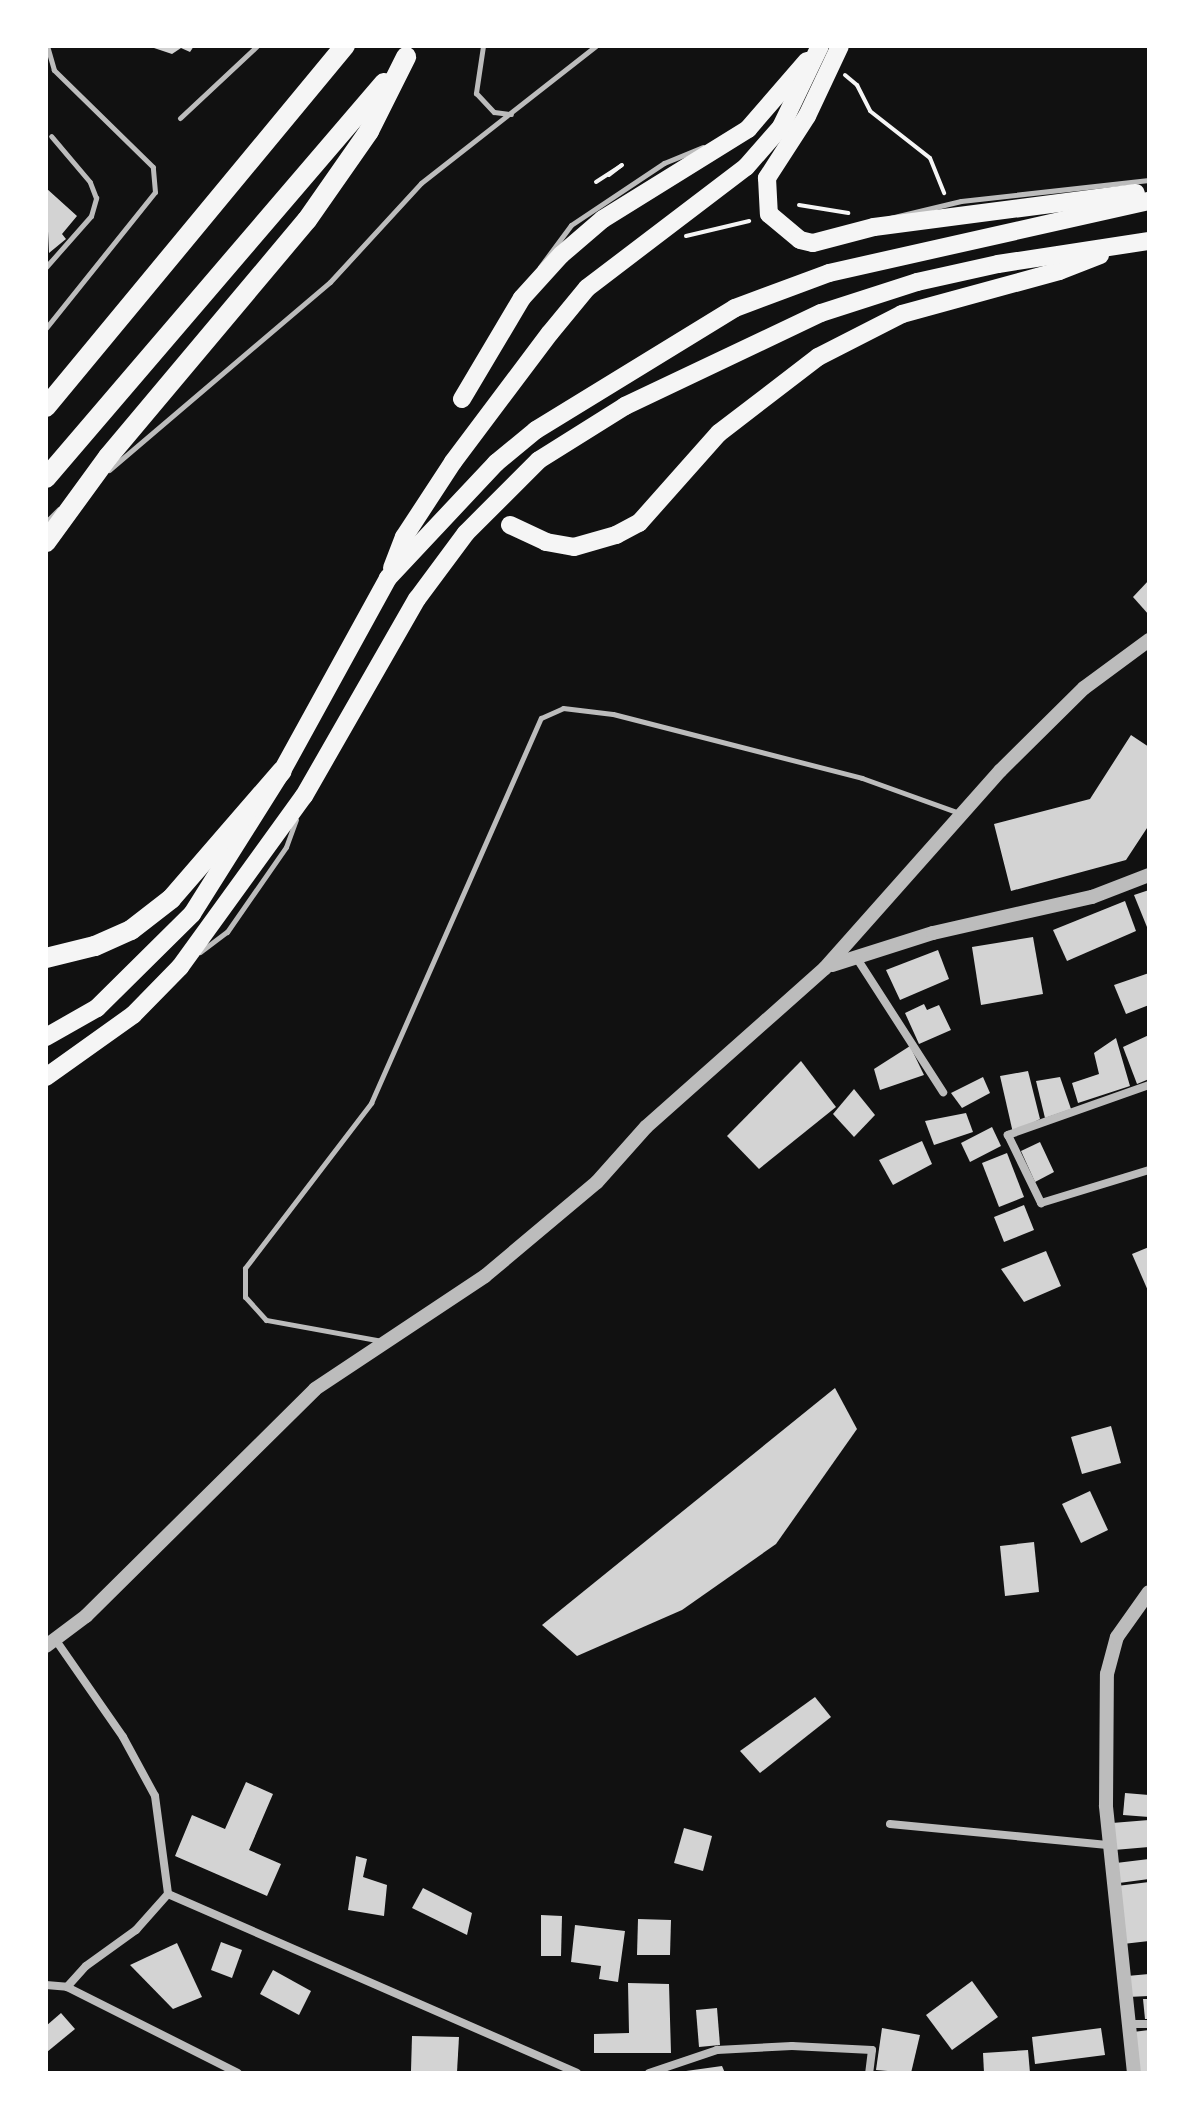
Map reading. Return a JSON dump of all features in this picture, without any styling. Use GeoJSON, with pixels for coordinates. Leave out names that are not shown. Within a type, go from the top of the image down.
{"type":"FeatureCollection","features":[{"type":"Feature","properties":{"kind":"highway"},"geometry":{"type":"LineString","coordinates":[[46,405],[71,380],[345,46]]}},
{"type":"Feature","properties":{"kind":"highway"},"geometry":{"type":"LineString","coordinates":[[46,542],[108,457],[307,220],[369,131],[410,51]]}},
{"type":"Feature","properties":{"kind":"highway"},"geometry":{"type":"LineString","coordinates":[[46,478],[410,51]]}},
{"type":"Feature","properties":{"kind":"highway"},"geometry":{"type":"LineString","coordinates":[[46,958],[95,946],[131,930],[171,899],[282,771]]}},
{"type":"Feature","properties":{"kind":"main road"},"geometry":{"type":"LineString","coordinates":[[462,399],[522,298],[603,219],[748,129],[829,48]]}},
{"type":"Feature","properties":{"kind":"main road"},"geometry":{"type":"LineString","coordinates":[[829,48],[807,116],[767,178],[769,214],[788,233],[813,243],[874,227],[1149,191]]}},
{"type":"Feature","properties":{"kind":"main road"},"geometry":{"type":"LineString","coordinates":[[46,1037],[97,1008],[150,960],[192,914],[282,771],[388,578],[404,537],[550,333],[587,288],[746,167],[781,127],[829,48]]}},
{"type":"Feature","properties":{"kind":"main road"},"geometry":{"type":"LineString","coordinates":[[388,578],[496,463],[536,430],[735,308],[829,273],[1149,201]]}},
{"type":"Feature","properties":{"kind":"main road"},"geometry":{"type":"LineString","coordinates":[[46,1077],[123,1023],[180,967],[304,796],[417,599],[466,533],[561,443],[707,363],[821,313],[917,282],[1149,241]]}},
{"type":"Feature","properties":{"kind":"main road"},"geometry":{"type":"LineString","coordinates":[[510,525],[546,542],[574,547],[616,535],[639,523],[729,424],[818,357],[902,314],[1059,271],[1127,244]]}},
{"type":"Feature","properties":{"kind":"street"},"geometry":{"type":"LineString","coordinates":[[67,1987],[136,1930],[168,1894],[155,1796],[123,1737],[50,1643],[86,1616],[315,1389],[485,1276],[597,1182],[646,1127],[825,968],[962,814],[1084,688],[1149,640]]}},
{"type":"Feature","properties":{"kind":"street"},"geometry":{"type":"LineString","coordinates":[[825,968],[856,956],[1092,897],[1149,875]]}},
{"type":"Feature","properties":{"kind":"street"},"geometry":{"type":"LineString","coordinates":[[856,956],[943,1092]]}},
{"type":"Feature","properties":{"kind":"street"},"geometry":{"type":"LineString","coordinates":[[1149,1085],[1008,1135],[1041,1203],[1149,1170]]}},
{"type":"Feature","properties":{"kind":"street"},"geometry":{"type":"LineString","coordinates":[[1134,2073],[1110,1845],[1107,1674],[1117,1637],[1149,1592]]}},
{"type":"Feature","properties":{"kind":"street"},"geometry":{"type":"LineString","coordinates":[[890,1824],[1110,1845]]}},
{"type":"Feature","properties":{"kind":"street"},"geometry":{"type":"LineString","coordinates":[[168,1894],[577,2073]]}},
{"type":"Feature","properties":{"kind":"street"},"geometry":{"type":"LineString","coordinates":[[46,1985],[67,1987],[238,2073]]}},
{"type":"Feature","properties":{"kind":"street"},"geometry":{"type":"LineString","coordinates":[[1129,2024],[1149,2024]]}},
{"type":"Feature","properties":{"kind":"street"},"geometry":{"type":"LineString","coordinates":[[649,2073],[717,2050],[792,2046],[872,2050],[869,2073]]}},
{"type":"Feature","properties":{"kind":"lane"},"geometry":{"type":"LineString","coordinates":[[46,328],[155,192],[153,167],[54,70],[47,46]]}},
{"type":"Feature","properties":{"kind":"lane"},"geometry":{"type":"LineString","coordinates":[[180,118],[257,46]]}},
{"type":"Feature","properties":{"kind":"lane"},"geometry":{"type":"LineString","coordinates":[[483,46],[476,93],[494,112],[512,114]]}},
{"type":"Feature","properties":{"kind":"lane"},"geometry":{"type":"LineString","coordinates":[[87,489],[330,282],[421,183],[596,46]]}},
{"type":"Feature","properties":{"kind":"lane"},"geometry":{"type":"LineString","coordinates":[[46,267],[91,216],[96,198],[90,182],[51,136]]}},
{"type":"Feature","properties":{"kind":"lane"},"geometry":{"type":"LineString","coordinates":[[874,227],[896,215],[947,204],[1149,180]]}},
{"type":"Feature","properties":{"kind":"lane"},"geometry":{"type":"LineString","coordinates":[[46,522],[108,457]]}},
{"type":"Feature","properties":{"kind":"lane"},"geometry":{"type":"LineString","coordinates":[[387,1341],[266,1320],[245,1297],[245,1268],[371,1103],[541,718],[563,708],[613,714],[862,778],[962,814]]}},
{"type":"Feature","properties":{"kind":"path"},"geometry":{"type":"LineString","coordinates":[[829,48],[870,111],[933,163],[947,204]]}},
{"type":"Feature","properties":{"kind":"path"},"geometry":{"type":"LineString","coordinates":[[596,182],[623,166],[609,175]]}},
{"type":"Feature","properties":{"kind":"path"},"geometry":{"type":"LineString","coordinates":[[799,205],[851,213]]}},
{"type":"Feature","properties":{"kind":"path"},"geometry":{"type":"LineString","coordinates":[[679,234],[695,237],[749,221]]}},
{"type":"Feature","properties":{"kind":"building"},"geometry":{"type":"Polygon","coordinates":[[[148,46],[194,46],[190,52],[181,48],[172,54],[148,46]]]}},
{"type":"Feature","properties":{"kind":"building"},"geometry":{"type":"Polygon","coordinates":[[[46,188],[77,216],[62,234],[66,239],[49,253],[46,188]]]}},
{"type":"Feature","properties":{"kind":"building"},"geometry":{"type":"Polygon","coordinates":[[[1149,580],[1149,615],[1133,597],[1149,580]]]}},
{"type":"Feature","properties":{"kind":"building"},"geometry":{"type":"Polygon","coordinates":[[[1131,735],[1149,747],[1149,825],[1126,860],[1011,891],[994,824],[1090,799],[1131,735]]]}},
{"type":"Feature","properties":{"kind":"building"},"geometry":{"type":"Polygon","coordinates":[[[1149,890],[1149,932],[1134,895],[1149,890]]]}},
{"type":"Feature","properties":{"kind":"building"},"geometry":{"type":"Polygon","coordinates":[[[1125,901],[1136,931],[1067,961],[1053,930],[1125,901]]]}},
{"type":"Feature","properties":{"kind":"building"},"geometry":{"type":"Polygon","coordinates":[[[1033,937],[1043,994],[981,1005],[972,947],[1033,937]]]}},
{"type":"Feature","properties":{"kind":"building"},"geometry":{"type":"Polygon","coordinates":[[[938,950],[949,979],[900,1000],[886,970],[938,950]]]}},
{"type":"Feature","properties":{"kind":"building"},"geometry":{"type":"Polygon","coordinates":[[[1149,973],[1149,1005],[1126,1014],[1114,985],[1149,973]]]}},
{"type":"Feature","properties":{"kind":"building"},"geometry":{"type":"Polygon","coordinates":[[[924,1004],[927,1010],[939,1005],[951,1030],[919,1044],[905,1013],[924,1004]]]}},
{"type":"Feature","properties":{"kind":"building"},"geometry":{"type":"Polygon","coordinates":[[[1149,1035],[1149,1079],[1137,1084],[1123,1047],[1149,1035]]]}},
{"type":"Feature","properties":{"kind":"building"},"geometry":{"type":"Polygon","coordinates":[[[1116,1038],[1130,1086],[1078,1103],[1072,1083],[1099,1074],[1094,1053],[1116,1038]]]}},
{"type":"Feature","properties":{"kind":"building"},"geometry":{"type":"Polygon","coordinates":[[[910,1046],[924,1075],[880,1090],[874,1069],[910,1046]]]}},
{"type":"Feature","properties":{"kind":"building"},"geometry":{"type":"Polygon","coordinates":[[[801,1061],[836,1107],[759,1169],[727,1136],[801,1061]]]}},
{"type":"Feature","properties":{"kind":"building"},"geometry":{"type":"Polygon","coordinates":[[[1028,1071],[1040,1119],[1013,1133],[1000,1076],[1028,1071]]]}},
{"type":"Feature","properties":{"kind":"building"},"geometry":{"type":"Polygon","coordinates":[[[983,1077],[990,1093],[962,1108],[951,1093],[983,1077]]]}},
{"type":"Feature","properties":{"kind":"building"},"geometry":{"type":"Polygon","coordinates":[[[1060,1077],[1071,1109],[1045,1118],[1036,1081],[1060,1077]]]}},
{"type":"Feature","properties":{"kind":"building"},"geometry":{"type":"Polygon","coordinates":[[[854,1089],[875,1115],[854,1137],[833,1114],[854,1089]]]}},
{"type":"Feature","properties":{"kind":"building"},"geometry":{"type":"Polygon","coordinates":[[[966,1113],[973,1132],[934,1145],[925,1121],[966,1113]]]}},
{"type":"Feature","properties":{"kind":"building"},"geometry":{"type":"Polygon","coordinates":[[[992,1127],[1001,1146],[970,1162],[961,1143],[992,1127]]]}},
{"type":"Feature","properties":{"kind":"building"},"geometry":{"type":"Polygon","coordinates":[[[922,1141],[932,1164],[893,1185],[879,1160],[922,1141]]]}},
{"type":"Feature","properties":{"kind":"building"},"geometry":{"type":"Polygon","coordinates":[[[1040,1142],[1054,1172],[1035,1182],[1021,1151],[1040,1142]]]}},
{"type":"Feature","properties":{"kind":"building"},"geometry":{"type":"Polygon","coordinates":[[[1007,1153],[1024,1197],[999,1207],[982,1163],[1007,1153]]]}},
{"type":"Feature","properties":{"kind":"building"},"geometry":{"type":"Polygon","coordinates":[[[1024,1205],[1034,1230],[1004,1242],[994,1217],[1024,1205]]]}},
{"type":"Feature","properties":{"kind":"building"},"geometry":{"type":"Polygon","coordinates":[[[1149,1247],[1149,1293],[1132,1254],[1149,1247]]]}},
{"type":"Feature","properties":{"kind":"building"},"geometry":{"type":"Polygon","coordinates":[[[1046,1251],[1061,1286],[1024,1302],[1001,1269],[1046,1251]]]}},
{"type":"Feature","properties":{"kind":"building"},"geometry":{"type":"Polygon","coordinates":[[[835,1388],[857,1429],[776,1544],[682,1610],[577,1656],[542,1625],[835,1388]]]}},
{"type":"Feature","properties":{"kind":"building"},"geometry":{"type":"Polygon","coordinates":[[[1111,1426],[1121,1463],[1082,1474],[1071,1437],[1111,1426]]]}},
{"type":"Feature","properties":{"kind":"building"},"geometry":{"type":"Polygon","coordinates":[[[1090,1491],[1108,1530],[1081,1543],[1062,1504],[1090,1491]]]}},
{"type":"Feature","properties":{"kind":"building"},"geometry":{"type":"Polygon","coordinates":[[[1034,1542],[1039,1592],[1005,1596],[1000,1546],[1034,1542]]]}},
{"type":"Feature","properties":{"kind":"building"},"geometry":{"type":"Polygon","coordinates":[[[815,1697],[831,1717],[760,1773],[740,1751],[815,1697]]]}},
{"type":"Feature","properties":{"kind":"building"},"geometry":{"type":"Polygon","coordinates":[[[246,1782],[273,1794],[249,1850],[281,1864],[267,1896],[175,1856],[192,1815],[225,1829],[246,1782]]]}},
{"type":"Feature","properties":{"kind":"building"},"geometry":{"type":"Polygon","coordinates":[[[1125,1793],[1149,1795],[1149,1817],[1123,1815],[1125,1793]]]}},
{"type":"Feature","properties":{"kind":"building"},"geometry":{"type":"Polygon","coordinates":[[[1149,1820],[1149,1847],[1114,1850],[1112,1823],[1149,1820]]]}},
{"type":"Feature","properties":{"kind":"building"},"geometry":{"type":"Polygon","coordinates":[[[684,1828],[712,1836],[703,1871],[674,1863],[684,1828]]]}},
{"type":"Feature","properties":{"kind":"building"},"geometry":{"type":"Polygon","coordinates":[[[356,1856],[367,1859],[363,1877],[387,1885],[384,1916],[348,1910],[356,1856]]]}},
{"type":"Feature","properties":{"kind":"building"},"geometry":{"type":"Polygon","coordinates":[[[1149,1859],[1149,1879],[1119,1883],[1116,1863],[1149,1859]]]}},
{"type":"Feature","properties":{"kind":"building"},"geometry":{"type":"Polygon","coordinates":[[[1149,1882],[1149,1941],[1123,1944],[1117,1886],[1149,1882]]]}},
{"type":"Feature","properties":{"kind":"building"},"geometry":{"type":"Polygon","coordinates":[[[423,1888],[472,1913],[467,1935],[412,1908],[423,1888]]]}},
{"type":"Feature","properties":{"kind":"building"},"geometry":{"type":"Polygon","coordinates":[[[541,1915],[562,1916],[561,1956],[541,1956],[541,1915]]]}},
{"type":"Feature","properties":{"kind":"building"},"geometry":{"type":"Polygon","coordinates":[[[638,1919],[671,1920],[670,1955],[637,1955],[638,1919]]]}},
{"type":"Feature","properties":{"kind":"building"},"geometry":{"type":"Polygon","coordinates":[[[575,1925],[625,1931],[618,1982],[599,1979],[601,1966],[571,1962],[575,1925]]]}},
{"type":"Feature","properties":{"kind":"building"},"geometry":{"type":"Polygon","coordinates":[[[221,1942],[242,1950],[232,1978],[211,1970],[221,1942]]]}},
{"type":"Feature","properties":{"kind":"building"},"geometry":{"type":"Polygon","coordinates":[[[177,1943],[202,1997],[173,2009],[130,1965],[177,1943]]]}},
{"type":"Feature","properties":{"kind":"building"},"geometry":{"type":"Polygon","coordinates":[[[273,1970],[311,1991],[299,2015],[260,1994],[273,1970]]]}},
{"type":"Feature","properties":{"kind":"building"},"geometry":{"type":"Polygon","coordinates":[[[1149,1974],[1149,1996],[1128,1997],[1127,1976],[1149,1974]]]}},
{"type":"Feature","properties":{"kind":"building"},"geometry":{"type":"Polygon","coordinates":[[[972,1981],[998,2017],[952,2050],[926,2015],[972,1981]]]}},
{"type":"Feature","properties":{"kind":"building"},"geometry":{"type":"Polygon","coordinates":[[[628,1983],[669,1984],[671,2053],[594,2053],[594,2034],[629,2033],[628,1983]]]}},
{"type":"Feature","properties":{"kind":"building"},"geometry":{"type":"Polygon","coordinates":[[[1143,1999],[1149,1999],[1149,2019],[1145,2019],[1143,1999]]]}},
{"type":"Feature","properties":{"kind":"building"},"geometry":{"type":"Polygon","coordinates":[[[717,2008],[720,2045],[699,2047],[696,2010],[717,2008]]]}},
{"type":"Feature","properties":{"kind":"building"},"geometry":{"type":"Polygon","coordinates":[[[61,2013],[75,2029],[47,2052],[46,2026],[61,2013]]]}},
{"type":"Feature","properties":{"kind":"building"},"geometry":{"type":"Polygon","coordinates":[[[882,2028],[920,2035],[911,2073],[876,2070],[882,2028]]]}},
{"type":"Feature","properties":{"kind":"building"},"geometry":{"type":"Polygon","coordinates":[[[1101,2028],[1105,2055],[1035,2064],[1032,2037],[1101,2028]]]}},
{"type":"Feature","properties":{"kind":"building"},"geometry":{"type":"Polygon","coordinates":[[[1149,2030],[1149,2073],[1139,2073],[1133,2032],[1149,2030]]]}},
{"type":"Feature","properties":{"kind":"building"},"geometry":{"type":"Polygon","coordinates":[[[412,2036],[459,2037],[457,2072],[411,2071],[412,2036]]]}},
{"type":"Feature","properties":{"kind":"building"},"geometry":{"type":"Polygon","coordinates":[[[1028,2050],[1030,2073],[984,2073],[983,2053],[1028,2050]]]}},
{"type":"Feature","properties":{"kind":"building"},"geometry":{"type":"Polygon","coordinates":[[[722,2066],[725,2073],[686,2073],[686,2071],[722,2066]]]}}]}
